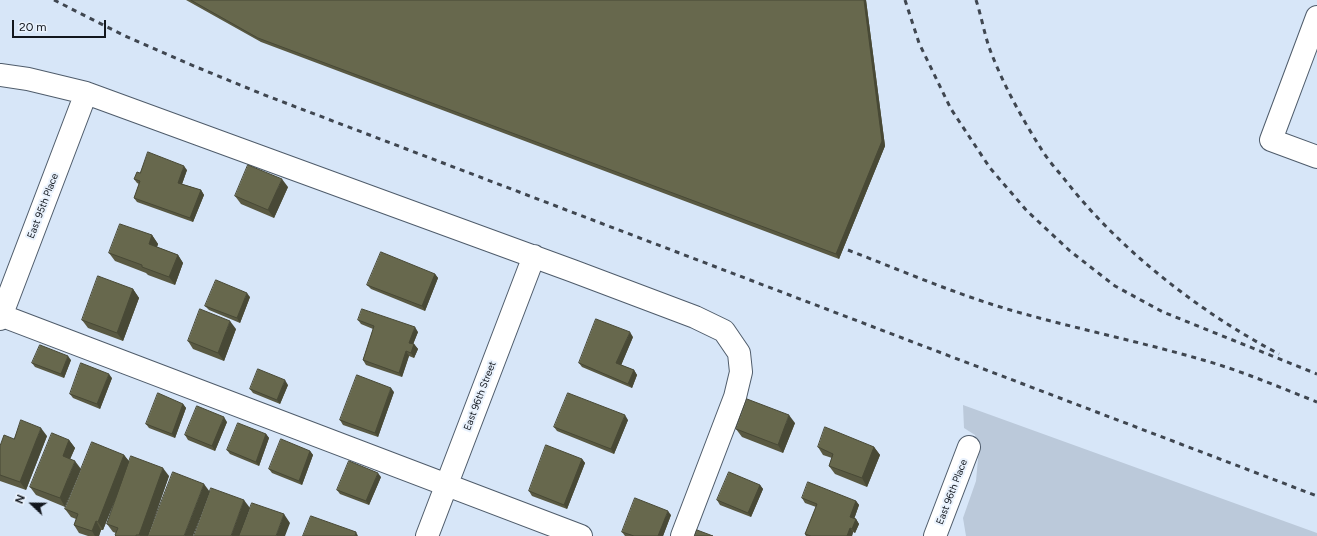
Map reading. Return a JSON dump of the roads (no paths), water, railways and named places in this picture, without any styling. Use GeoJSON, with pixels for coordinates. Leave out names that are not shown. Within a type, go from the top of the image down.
{"type":"FeatureCollection","features":[{"type":"Feature","properties":{"kind":"street"},"geometry":{"type":"LineString","coordinates":[[1317,17],[1271,140],[1317,157]]}},
{"type":"Feature","properties":{"kind":"street"},"geometry":{"type":"LineString","coordinates":[[0,75],[28,79],[86,93],[534,256],[701,320],[724,331],[739,353],[741,372],[735,398],[682,536]]}},
{"type":"Feature","properties":{"kind":"street","name":"East 95th Place"},"geometry":{"type":"LineString","coordinates":[[0,317],[86,93]]}},
{"type":"Feature","properties":{"kind":"street","name":"East 96th Street"},"geometry":{"type":"LineString","coordinates":[[426,536],[534,256]]}},
{"type":"Feature","properties":{"kind":"street"},"geometry":{"type":"LineString","coordinates":[[0,317],[581,536]]}},
{"type":"Feature","properties":{"kind":"street","name":"East 96th Place"},"geometry":{"type":"LineString","coordinates":[[935,536],[969,447]]}},
{"type":"Feature","properties":{"kind":"railway"},"geometry":{"type":"LineString","coordinates":[[54,0],[123,35],[262,94],[1317,496]]}},
{"type":"Feature","properties":{"kind":"railway"},"geometry":{"type":"LineString","coordinates":[[905,0],[919,43],[951,109],[990,168],[1027,211],[1070,251],[1115,286],[1163,312],[1317,374]]}},
{"type":"Feature","properties":{"kind":"railway"},"geometry":{"type":"LineString","coordinates":[[976,0],[989,47],[1012,98],[1053,166],[1084,203],[1134,253],[1161,276],[1219,319],[1279,354]]}},
{"type":"Feature","properties":{"kind":"railway"},"geometry":{"type":"LineString","coordinates":[[848,250],[987,303],[1031,316],[1218,364],[1317,402]]}}]}
